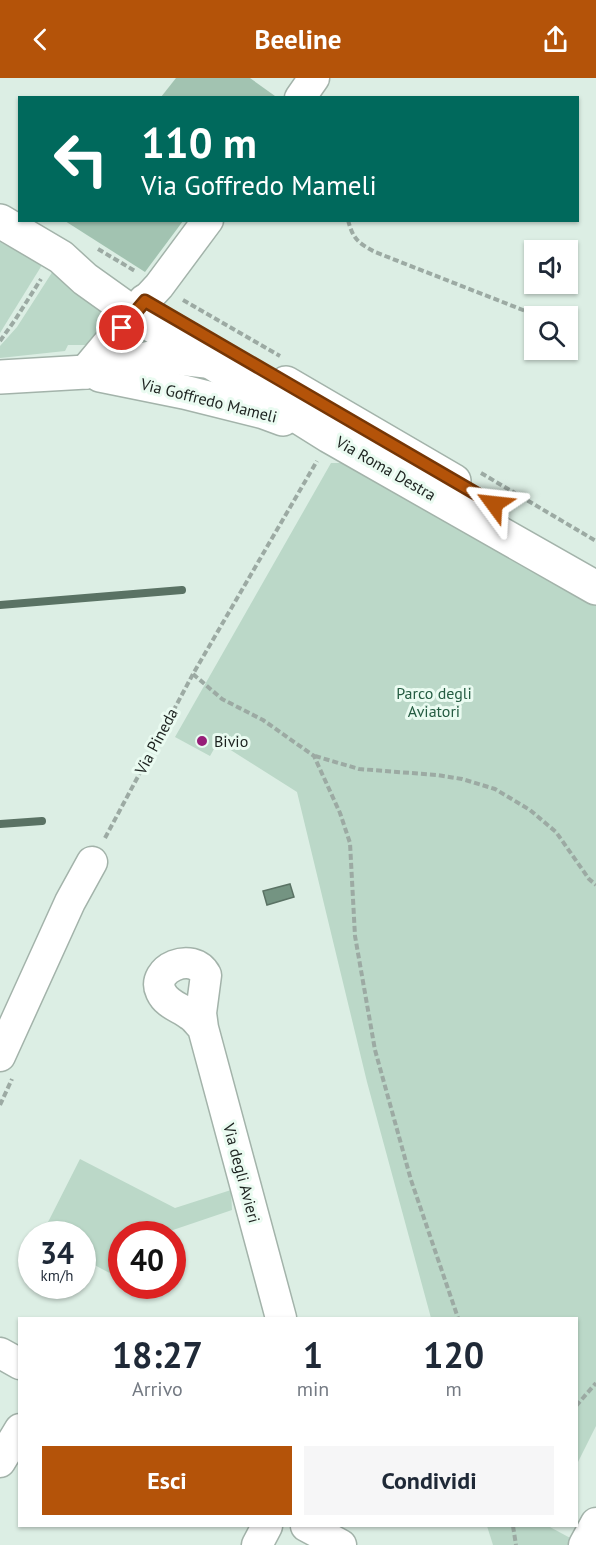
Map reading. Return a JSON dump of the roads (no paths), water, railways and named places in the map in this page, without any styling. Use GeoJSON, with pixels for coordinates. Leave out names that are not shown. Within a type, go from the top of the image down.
{"type":"FeatureCollection","features":[{"type":"Feature","properties":{"kind":"street"},"geometry":{"type":"LineString","coordinates":[[301,96],[314,78]]}},
{"type":"Feature","properties":{"kind":"street","name":"Via Roma Destra"},"geometry":{"type":"LineString","coordinates":[[0,221],[58,256],[92,268],[210,361],[329,436],[596,588]]}},
{"type":"Feature","properties":{"kind":"street"},"geometry":{"type":"LineString","coordinates":[[86,372],[159,285],[206,222]]}},
{"type":"Feature","properties":{"kind":"street","name":"Via Roma Destra"},"geometry":{"type":"LineString","coordinates":[[140,307],[494,504],[596,564]]}},
{"type":"Feature","properties":{"kind":"street","name":"Via Goffredo Mameli"},"geometry":{"type":"LineString","coordinates":[[0,377],[86,372],[151,358],[210,361]]}},
{"type":"Feature","properties":{"kind":"street","name":"Via Roma Destra"},"geometry":{"type":"LineString","coordinates":[[210,361],[229,365],[260,380],[453,492],[494,504]]}},
{"type":"Feature","properties":{"kind":"street","name":"Via Goffredo Mameli"},"geometry":{"type":"LineString","coordinates":[[86,372],[184,392],[264,412],[329,436]]}},
{"type":"Feature","properties":{"kind":"street"},"geometry":{"type":"LineString","coordinates":[[0,1056],[70,902],[92,862]]}},
{"type":"Feature","properties":{"kind":"street","name":"Via degli Avieri"},"geometry":{"type":"LineString","coordinates":[[203,1028],[281,1317]]}},
{"type":"Feature","properties":{"kind":"street"},"geometry":{"type":"LineString","coordinates":[[0,1353],[18,1363]]}},
{"type":"Feature","properties":{"kind":"street"},"geometry":{"type":"LineString","coordinates":[[0,1462],[18,1432]]}},
{"type":"Feature","properties":{"kind":"street"},"geometry":{"type":"LineString","coordinates":[[584,1545],[596,1522]]}},
{"type":"Feature","properties":{"kind":"street"},"geometry":{"type":"LineString","coordinates":[[257,1545],[266,1527]]}},
{"type":"Feature","properties":{"kind":"street"},"geometry":{"type":"LineString","coordinates":[[308,1527],[341,1545]]}},
{"type":"Feature","properties":{"kind":"waterway"},"geometry":{"type":"LineString","coordinates":[[0,605],[182,590]]}},
{"type":"Feature","properties":{"kind":"waterway"},"geometry":{"type":"LineString","coordinates":[[0,824],[42,821]]}},
{"type":"Feature","properties":{"kind":"place","name":"Bivio"},"geometry":{"type":"Point","coordinates":[202,741]}},
{"type":"Feature","properties":{"kind":"park label","name":"Parco degli Aviatori"},"geometry":{"type":"Point","coordinates":[434,702]}}]}
